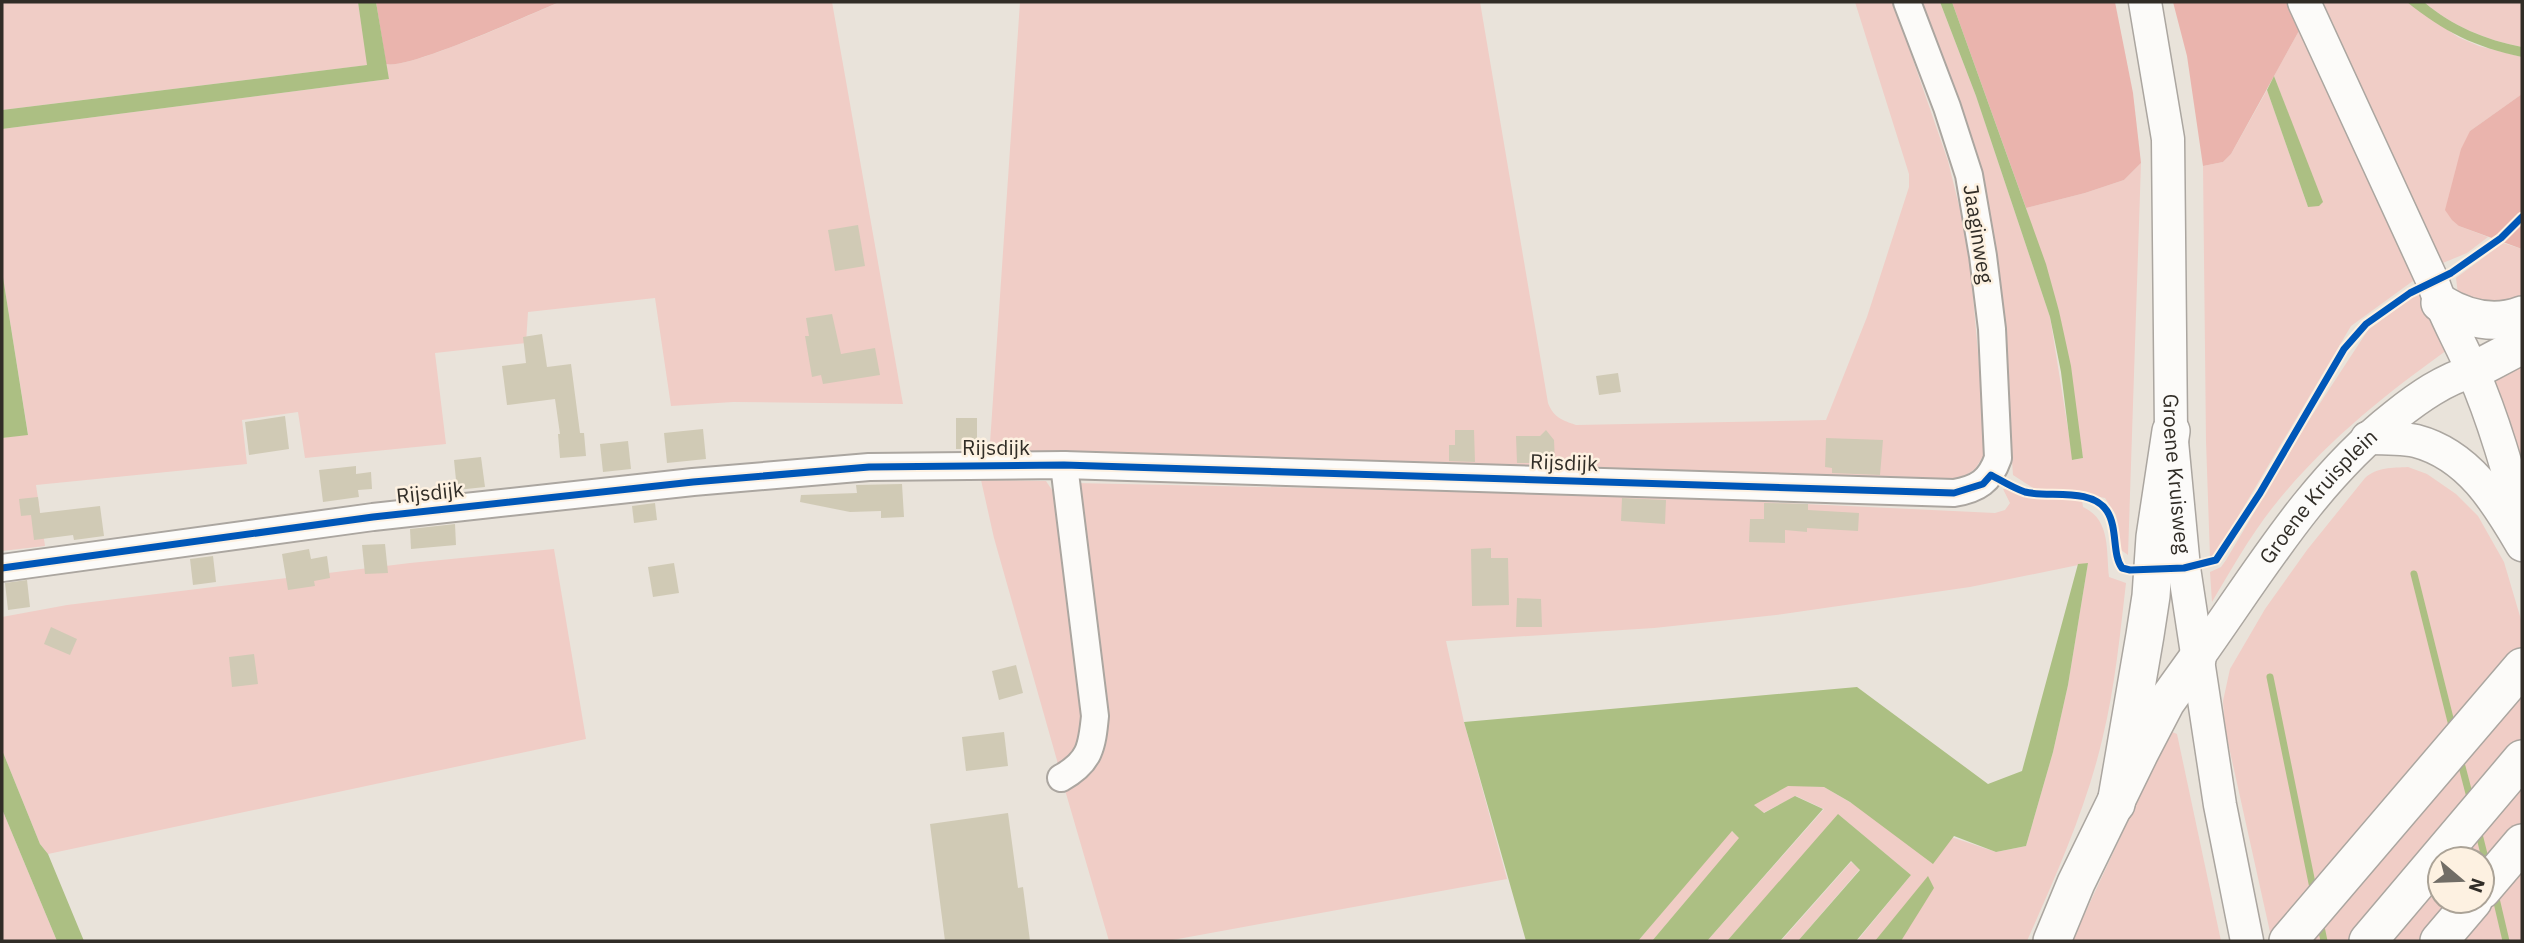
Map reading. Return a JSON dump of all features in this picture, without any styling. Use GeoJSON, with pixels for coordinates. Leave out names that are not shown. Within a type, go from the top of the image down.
{"type":"FeatureCollection","features":[{"type":"Feature","properties":{"kind":"highway"},"geometry":{"type":"LineString","coordinates":[[2440,303],[2461,314],[2489,321],[2507,320],[2522,315]]}},
{"type":"Feature","properties":{"kind":"highway"},"geometry":{"type":"LineString","coordinates":[[2473,371],[2522,345]]}},
{"type":"Feature","properties":{"kind":"highway"},"geometry":{"type":"LineString","coordinates":[[2116,804],[2146,635],[2155,537],[2171,431]]}},
{"type":"Feature","properties":{"kind":"highway"},"geometry":{"type":"LineString","coordinates":[[2052,941],[2076,883],[2166,702],[2197,659]]}},
{"type":"Feature","properties":{"kind":"highway"},"geometry":{"type":"LineString","coordinates":[[2288,941],[2522,667]]}},
{"type":"Feature","properties":{"kind":"highway"},"geometry":{"type":"LineString","coordinates":[[2368,941],[2522,759]]}},
{"type":"Feature","properties":{"kind":"highway"},"geometry":{"type":"LineString","coordinates":[[2496,874],[2522,843]]}},
{"type":"Feature","properties":{"kind":"highway"},"geometry":{"type":"LineString","coordinates":[[2439,941],[2461,915]]}},
{"type":"Feature","properties":{"kind":"main road","name":"Groene Kruisweg"},"geometry":{"type":"LineString","coordinates":[[2146,2],[2168,139],[2171,431],[2185,568],[2220,805],[2247,941]]}},
{"type":"Feature","properties":{"kind":"main road"},"geometry":{"type":"LineString","coordinates":[[2304,2],[2473,371],[2489,413],[2522,522]]}},
{"type":"Feature","properties":{"kind":"main road","name":"Groene Kruisplein"},"geometry":{"type":"LineString","coordinates":[[2197,659],[2301,511],[2367,438],[2420,396],[2453,377],[2473,371]]}},
{"type":"Feature","properties":{"kind":"main road"},"geometry":{"type":"LineString","coordinates":[[2367,438],[2416,441],[2434,447],[2456,461],[2486,489],[2522,545]]}},
{"type":"Feature","properties":{"kind":"street","name":"Jaaginweg"},"geometry":{"type":"LineString","coordinates":[[1907,2],[1947,107],[1969,175],[1992,329],[1998,458],[1991,475]]}},
{"type":"Feature","properties":{"kind":"street","name":"Rijsdijk"},"geometry":{"type":"LineString","coordinates":[[2,568],[373,517],[693,482],[869,467],[1064,465],[1954,493],[1983,484],[1991,475]]}},
{"type":"Feature","properties":{"kind":"street"},"geometry":{"type":"LineString","coordinates":[[1061,778],[1078,768],[1092,747],[1095,716],[1064,465]]}},
{"type":"Feature","properties":{"kind":"shaded area"},"geometry":{"type":"Polygon","coordinates":[[[2,2],[358,2],[368,65],[2,110],[2,2]]]}},
{"type":"Feature","properties":{"kind":"shaded area"},"geometry":{"type":"Polygon","coordinates":[[[358,2],[376,2],[389,79],[2,129],[2,110],[367,65],[358,2]]]}},
{"type":"Feature","properties":{"kind":"shaded area"},"geometry":{"type":"Polygon","coordinates":[[[376,2],[560,2],[443,50],[399,64],[386,64],[376,2]]]}},
{"type":"Feature","properties":{"kind":"shaded area"},"geometry":{"type":"Polygon","coordinates":[[[560,2],[832,2],[903,404],[733,402],[671,406],[655,298],[528,312],[526,343],[435,353],[446,444],[305,458],[298,412],[242,420],[247,464],[36,485],[45,546],[2,551],[2,438],[28,434],[2,271],[2,129],[389,79],[386,64],[418,59],[560,2]]]}},
{"type":"Feature","properties":{"kind":"shaded area"},"geometry":{"type":"Polygon","coordinates":[[[1020,2],[1480,2],[1548,403],[1559,418],[1576,425],[1826,420],[1867,317],[1909,187],[1909,174],[1855,2],[1893,2],[1948,161],[1963,222],[1971,273],[1984,455],[1975,469],[1956,482],[989,458],[1020,2]]]}},
{"type":"Feature","properties":{"kind":"shaded area"},"geometry":{"type":"Polygon","coordinates":[[[1921,2],[1940,2],[1976,96],[2050,317],[2073,460],[2083,458],[2059,311],[2026,208],[2124,180],[2141,163],[2128,555],[2121,550],[2116,515],[2105,498],[2081,493],[2083,507],[2092,513],[2103,528],[2109,577],[2126,583],[2114,679],[2103,736],[2088,789],[2070,840],[2027,941],[1857,941],[1911,875],[1839,815],[1727,941],[1707,941],[1824,809],[1796,796],[1763,813],[1753,804],[1789,785],[1824,787],[1853,804],[1996,852],[2026,846],[2053,752],[2068,685],[2088,563],[1970,587],[1776,615],[1654,628],[1446,641],[1464,722],[1507,879],[1167,941],[1109,941],[1065,790],[1087,776],[1099,762],[1106,745],[1108,719],[1075,483],[1597,494],[1995,513],[2005,510],[2010,503],[2003,489],[2033,488],[2013,475],[2001,300],[1921,2]]]}},
{"type":"Feature","properties":{"kind":"shaded area"},"geometry":{"type":"Polygon","coordinates":[[[1940,2],[1952,2],[2046,264],[2071,366],[2083,458],[2072,460],[2061,372],[2050,317],[1976,96],[1940,2]]]}},
{"type":"Feature","properties":{"kind":"shaded area"},"geometry":{"type":"Polygon","coordinates":[[[1952,2],[2115,2],[2133,93],[2141,163],[2124,180],[2026,208],[1952,2]]]}},
{"type":"Feature","properties":{"kind":"shaded area"},"geometry":{"type":"Polygon","coordinates":[[[2173,2],[2287,2],[2300,29],[2231,154],[2223,162],[2203,166],[2187,56],[2173,2]]]}},
{"type":"Feature","properties":{"kind":"shaded area"},"geometry":{"type":"Polygon","coordinates":[[[2322,2],[2407,2],[2458,37],[2479,46],[2522,57],[2522,94],[2470,131],[2459,226],[2488,237],[2467,253],[2438,265],[2328,22],[2322,2]]]}},
{"type":"Feature","properties":{"kind":"shaded area"},"geometry":{"type":"Polygon","coordinates":[[[2407,2],[2424,2],[2470,31],[2522,47],[2522,57],[2461,37],[2407,2]]]}},
{"type":"Feature","properties":{"kind":"shaded area"},"geometry":{"type":"Polygon","coordinates":[[[2424,2],[2522,2],[2522,47],[2470,31],[2424,2]]]}},
{"type":"Feature","properties":{"kind":"shaded area"},"geometry":{"type":"Polygon","coordinates":[[[2300,29],[2417,278],[2351,326],[2217,552],[2210,557],[2203,166],[2223,162],[2231,154],[2267,90],[2308,207],[2322,203],[2274,76],[2300,29]]]}},
{"type":"Feature","properties":{"kind":"shaded area"},"geometry":{"type":"Polygon","coordinates":[[[2274,76],[2323,202],[2319,206],[2308,207],[2267,90],[2274,76]]]}},
{"type":"Feature","properties":{"kind":"shaded area"},"geometry":{"type":"Polygon","coordinates":[[[2522,94],[2522,249],[2459,226],[2445,210],[2461,149],[2470,131],[2522,94]]]}},
{"type":"Feature","properties":{"kind":"shaded area"},"geometry":{"type":"Polygon","coordinates":[[[2503,243],[2522,249],[2522,304],[2497,308],[2458,294],[2456,278],[2503,243]]]}},
{"type":"Feature","properties":{"kind":"shaded area"},"geometry":{"type":"Polygon","coordinates":[[[2,271],[28,435],[2,438],[2,271]]]}},
{"type":"Feature","properties":{"kind":"shaded area"},"geometry":{"type":"Polygon","coordinates":[[[2421,291],[2447,350],[2400,385],[2333,442],[2292,484],[2241,553],[2212,602],[2210,572],[2221,567],[2226,560],[2309,420],[2368,330],[2421,291]]]}},
{"type":"Feature","properties":{"kind":"shaded area"},"geometry":{"type":"Polygon","coordinates":[[[2522,360],[2522,458],[2491,382],[2522,360]]]}},
{"type":"Feature","properties":{"kind":"shaded area"},"geometry":{"type":"Polygon","coordinates":[[[2408,467],[2427,474],[2456,494],[2478,516],[2504,562],[2522,623],[2522,941],[2272,941],[2225,729],[2223,701],[2230,669],[2265,609],[2307,550],[2365,478],[2391,468],[2408,467]]]}},
{"type":"Feature","properties":{"kind":"shaded area"},"geometry":{"type":"Polygon","coordinates":[[[981,480],[1046,481],[1060,508],[1088,741],[1060,771],[994,538],[981,480]]]}},
{"type":"Feature","properties":{"kind":"shaded area"},"geometry":{"type":"Polygon","coordinates":[[[554,549],[586,739],[48,854],[40,844],[2,750],[2,617],[67,605],[410,563],[554,549]]]}},
{"type":"Feature","properties":{"kind":"shaded area"},"geometry":{"type":"Polygon","coordinates":[[[2088,563],[2068,685],[2053,752],[2026,846],[1996,852],[1954,836],[1933,864],[1850,802],[1824,787],[1788,786],[1754,805],[1764,813],[1795,796],[1823,809],[1707,941],[1652,941],[1739,838],[1732,831],[1638,941],[1526,941],[1464,722],[1857,687],[1988,784],[2022,771],[2078,564],[2088,563]]]}},
{"type":"Feature","properties":{"kind":"shaded area"},"geometry":{"type":"Polygon","coordinates":[[[2170,731],[2177,734],[2221,941],[2072,941],[2170,731]]]}},
{"type":"Feature","properties":{"kind":"shaded area"},"geometry":{"type":"Polygon","coordinates":[[[2,750],[40,844],[48,854],[84,941],[57,941],[2,809],[2,750]]]}},
{"type":"Feature","properties":{"kind":"shaded area"},"geometry":{"type":"Polygon","coordinates":[[[2,809],[57,941],[2,941],[2,809]]]}},
{"type":"Feature","properties":{"kind":"shaded area"},"geometry":{"type":"Polygon","coordinates":[[[1838,814],[1911,875],[1856,941],[1798,941],[1860,870],[1851,861],[1780,941],[1727,941],[1838,814]]]}},
{"type":"Feature","properties":{"kind":"shaded area"},"geometry":{"type":"Polygon","coordinates":[[[1731,831],[1740,838],[1652,941],[1638,941],[1731,831]]]}},
{"type":"Feature","properties":{"kind":"shaded area"},"geometry":{"type":"Polygon","coordinates":[[[1851,862],[1860,869],[1798,941],[1781,941],[1851,862]]]}},
{"type":"Feature","properties":{"kind":"shaded area"},"geometry":{"type":"Polygon","coordinates":[[[1928,876],[1934,888],[1901,941],[1875,941],[1928,876]]]}},
{"type":"Feature","properties":{"kind":"building"},"geometry":{"type":"Polygon","coordinates":[[[858,225],[865,266],[835,271],[828,230],[858,225]]]}},
{"type":"Feature","properties":{"kind":"building"},"geometry":{"type":"Polygon","coordinates":[[[832,314],[841,354],[875,348],[880,375],[823,384],[821,375],[812,377],[805,336],[809,336],[806,318],[832,314]]]}},
{"type":"Feature","properties":{"kind":"building"},"geometry":{"type":"Polygon","coordinates":[[[542,334],[547,367],[571,364],[580,433],[584,433],[586,456],[560,458],[555,399],[507,405],[502,366],[526,363],[523,337],[542,334]]]}},
{"type":"Feature","properties":{"kind":"building"},"geometry":{"type":"Polygon","coordinates":[[[1618,373],[1621,392],[1599,395],[1596,376],[1618,373]]]}},
{"type":"Feature","properties":{"kind":"building"},"geometry":{"type":"Polygon","coordinates":[[[285,416],[289,449],[249,455],[245,422],[285,416]]]}},
{"type":"Feature","properties":{"kind":"building"},"geometry":{"type":"Polygon","coordinates":[[[956,418],[977,418],[977,449],[956,449],[956,418]]]}},
{"type":"Feature","properties":{"kind":"building"},"geometry":{"type":"Polygon","coordinates":[[[703,429],[706,459],[667,463],[664,433],[703,429]]]}},
{"type":"Feature","properties":{"kind":"building"},"geometry":{"type":"Polygon","coordinates":[[[1455,430],[1474,430],[1475,462],[1449,461],[1449,445],[1455,445],[1455,430]]]}},
{"type":"Feature","properties":{"kind":"building"},"geometry":{"type":"Polygon","coordinates":[[[1546,430],[1554,440],[1555,463],[1517,463],[1516,436],[1540,436],[1546,430]]]}},
{"type":"Feature","properties":{"kind":"building"},"geometry":{"type":"Polygon","coordinates":[[[1826,438],[1883,440],[1880,475],[1832,473],[1832,468],[1825,467],[1826,438]]]}},
{"type":"Feature","properties":{"kind":"building"},"geometry":{"type":"Polygon","coordinates":[[[628,441],[631,469],[603,472],[600,444],[628,441]]]}},
{"type":"Feature","properties":{"kind":"building"},"geometry":{"type":"Polygon","coordinates":[[[481,457],[485,487],[457,490],[454,460],[481,457]]]}},
{"type":"Feature","properties":{"kind":"building"},"geometry":{"type":"Polygon","coordinates":[[[356,466],[356,474],[371,472],[372,489],[358,490],[359,497],[323,502],[319,470],[356,466]]]}},
{"type":"Feature","properties":{"kind":"building"},"geometry":{"type":"Polygon","coordinates":[[[902,484],[904,517],[881,518],[881,511],[850,512],[800,502],[801,495],[857,493],[856,485],[902,484]]]}},
{"type":"Feature","properties":{"kind":"building"},"geometry":{"type":"Polygon","coordinates":[[[38,497],[40,513],[100,506],[104,536],[74,540],[73,535],[34,540],[31,515],[21,516],[19,499],[38,497]]]}},
{"type":"Feature","properties":{"kind":"building"},"geometry":{"type":"Polygon","coordinates":[[[1622,498],[1666,500],[1665,524],[1621,521],[1622,498]]]}},
{"type":"Feature","properties":{"kind":"building"},"geometry":{"type":"Polygon","coordinates":[[[655,503],[657,520],[634,523],[632,506],[655,503]]]}},
{"type":"Feature","properties":{"kind":"building"},"geometry":{"type":"Polygon","coordinates":[[[1764,503],[1808,504],[1808,510],[1859,513],[1858,531],[1807,528],[1807,532],[1785,530],[1785,543],[1749,542],[1750,519],[1764,519],[1764,503]]]}},
{"type":"Feature","properties":{"kind":"building"},"geometry":{"type":"Polygon","coordinates":[[[455,524],[456,545],[411,549],[410,529],[455,524]]]}},
{"type":"Feature","properties":{"kind":"building"},"geometry":{"type":"Polygon","coordinates":[[[385,544],[388,573],[365,574],[362,545],[385,544]]]}},
{"type":"Feature","properties":{"kind":"building"},"geometry":{"type":"Polygon","coordinates":[[[1491,548],[1491,558],[1508,558],[1509,605],[1472,606],[1471,549],[1491,548]]]}},
{"type":"Feature","properties":{"kind":"building"},"geometry":{"type":"Polygon","coordinates":[[[309,549],[311,559],[327,556],[330,578],[314,581],[315,586],[288,590],[282,554],[309,549]]]}},
{"type":"Feature","properties":{"kind":"building"},"geometry":{"type":"Polygon","coordinates":[[[213,556],[216,582],[193,585],[190,559],[213,556]]]}},
{"type":"Feature","properties":{"kind":"building"},"geometry":{"type":"Polygon","coordinates":[[[674,563],[679,593],[653,597],[648,567],[674,563]]]}},
{"type":"Feature","properties":{"kind":"building"},"geometry":{"type":"Polygon","coordinates":[[[27,580],[30,607],[8,610],[5,583],[27,580]]]}},
{"type":"Feature","properties":{"kind":"building"},"geometry":{"type":"Polygon","coordinates":[[[1517,598],[1541,599],[1542,627],[1516,627],[1517,598]]]}},
{"type":"Feature","properties":{"kind":"building"},"geometry":{"type":"Polygon","coordinates":[[[51,627],[77,639],[70,655],[44,644],[51,627]]]}},
{"type":"Feature","properties":{"kind":"building"},"geometry":{"type":"Polygon","coordinates":[[[254,654],[258,684],[232,687],[229,657],[254,654]]]}},
{"type":"Feature","properties":{"kind":"building"},"geometry":{"type":"Polygon","coordinates":[[[1016,665],[1023,693],[999,700],[992,671],[1016,665]]]}},
{"type":"Feature","properties":{"kind":"building"},"geometry":{"type":"Polygon","coordinates":[[[1004,732],[1008,766],[966,771],[962,737],[1004,732]]]}},
{"type":"Feature","properties":{"kind":"building"},"geometry":{"type":"Polygon","coordinates":[[[1008,813],[1018,888],[1023,887],[1030,941],[945,941],[930,824],[1008,813]]]}},
{"type":"Feature","properties":{"kind":"waterway"},"geometry":{"type":"LineString","coordinates":[[2414,574],[2453,730]]}},
{"type":"Feature","properties":{"kind":"waterway"},"geometry":{"type":"LineString","coordinates":[[2270,677],[2314,893]]}},
{"type":"Feature","properties":{"kind":"waterway"},"geometry":{"type":"LineString","coordinates":[[2460,759],[2471,801]]}},
{"type":"Feature","properties":{"kind":"waterway"},"geometry":{"type":"LineString","coordinates":[[2478,830],[2482,845]]}},
{"type":"Feature","properties":{"kind":"waterway"},"geometry":{"type":"LineString","coordinates":[[2496,898],[2506,941]]}},
{"type":"Feature","properties":{"kind":"waterway"},"geometry":{"type":"LineString","coordinates":[[2320,922],[2324,941]]}},
{"type":"Feature","properties":{"kind":"cycle path"},"geometry":{"type":"LineString","coordinates":[[2,568],[373,517],[693,482],[869,467],[1064,465],[1954,493],[1983,484],[1991,475],[2025,492],[2080,496],[2100,504],[2110,518],[2122,568],[2184,568],[2216,560],[2260,493],[2344,349],[2366,324],[2410,293],[2451,273],[2501,238],[2522,217]]}}]}
